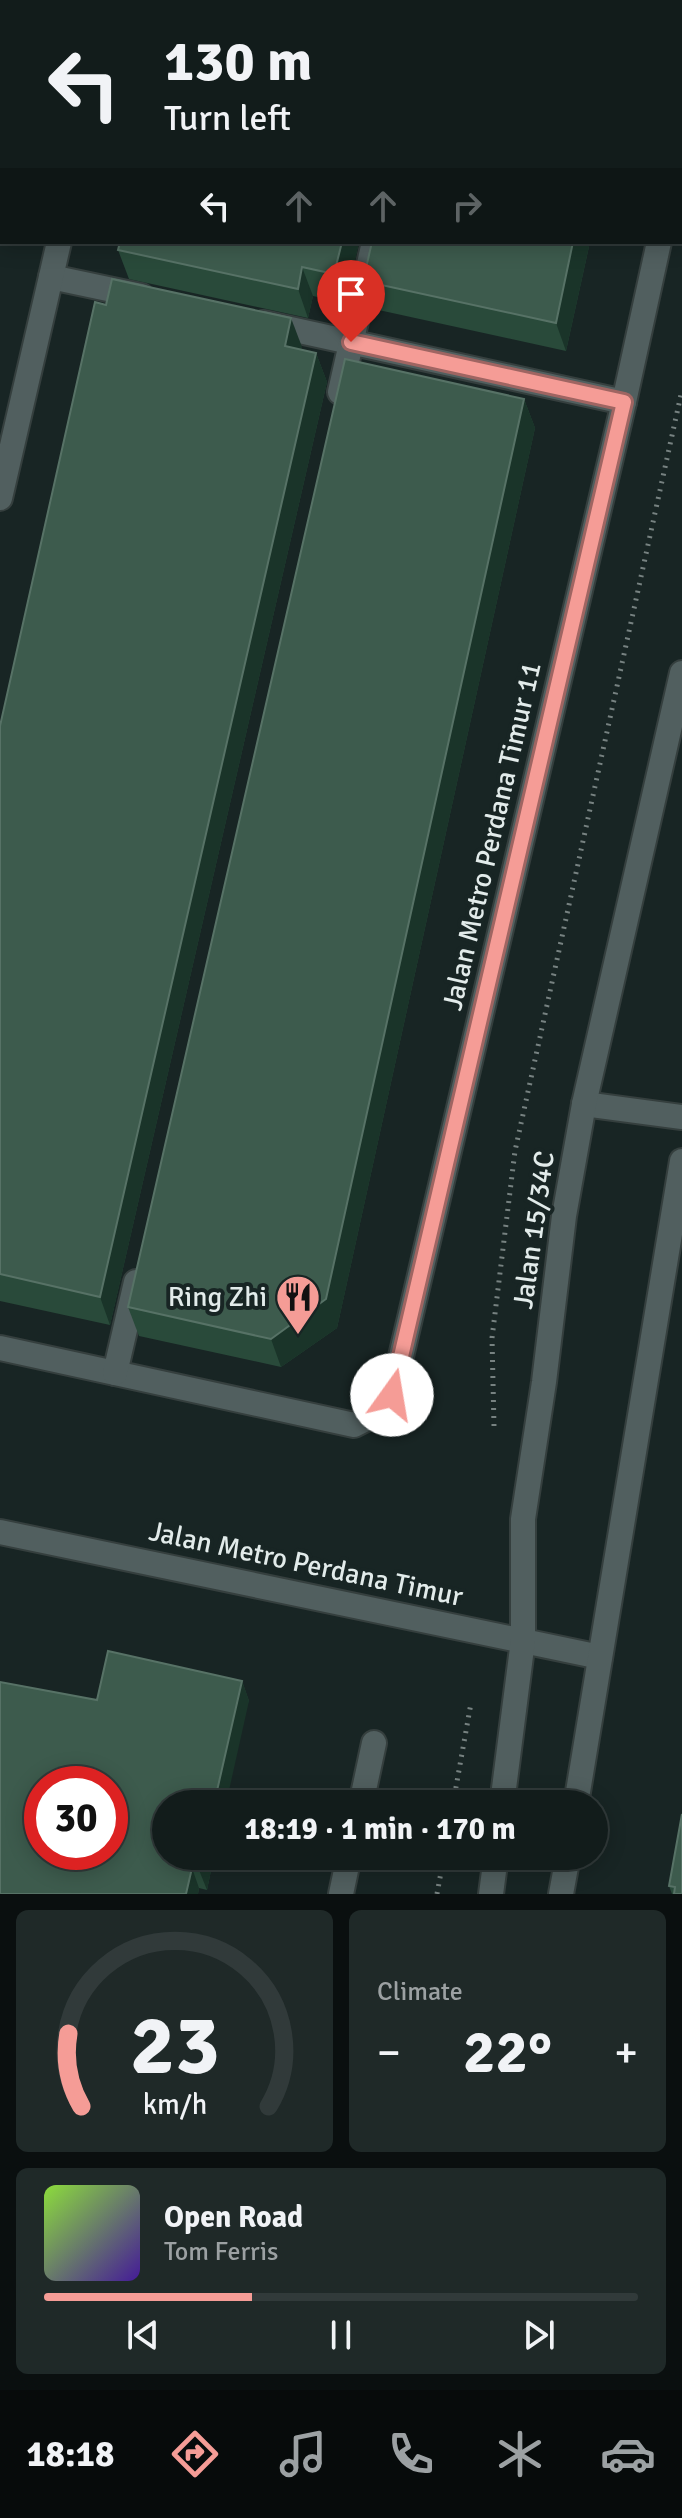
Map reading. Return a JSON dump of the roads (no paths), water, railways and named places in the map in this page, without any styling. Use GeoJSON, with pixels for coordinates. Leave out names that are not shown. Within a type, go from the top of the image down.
{"type":"FeatureCollection","features":[{"type":"Feature","properties":{"kind":"street"},"geometry":{"type":"LineString","coordinates":[[0,498],[59,244]]}},
{"type":"Feature","properties":{"kind":"street"},"geometry":{"type":"LineString","coordinates":[[334,419],[374,244]]}},
{"type":"Feature","properties":{"kind":"street","name":"Jalan Metro Perdana Timur 11"},"geometry":{"type":"LineString","coordinates":[[115,1373],[354,1425],[376,1414],[392,1395],[659,244]]}},
{"type":"Feature","properties":{"kind":"street"},"geometry":{"type":"LineString","coordinates":[[51,277],[171,303]]}},
{"type":"Feature","properties":{"kind":"street"},"geometry":{"type":"LineString","coordinates":[[246,319],[624,402]]}},
{"type":"Feature","properties":{"kind":"street","name":"Jalan 15/34C"},"geometry":{"type":"LineString","coordinates":[[504,1790],[523,1640],[523,1519],[544,1382],[564,1216],[584,1104],[682,673]]}},
{"type":"Feature","properties":{"kind":"street"},"geometry":{"type":"LineString","coordinates":[[584,1104],[682,1117]]}},
{"type":"Feature","properties":{"kind":"street"},"geometry":{"type":"LineString","coordinates":[[578,1790],[682,1161]]}},
{"type":"Feature","properties":{"kind":"street"},"geometry":{"type":"LineString","coordinates":[[0,1348],[115,1373],[140,1265]]}},
{"type":"Feature","properties":{"kind":"street","name":"Jalan Metro Perdana Timur"},"geometry":{"type":"LineString","coordinates":[[0,1532],[600,1657]]}},
{"type":"Feature","properties":{"kind":"street"},"geometry":{"type":"LineString","coordinates":[[364,1790],[374,1743]]}},
{"type":"Feature","properties":{"kind":"street"},"geometry":{"type":"LineString","coordinates":[[341,1894],[346,1870]]}},
{"type":"Feature","properties":{"kind":"street"},"geometry":{"type":"LineString","coordinates":[[491,1894],[494,1870]]}},
{"type":"Feature","properties":{"kind":"street"},"geometry":{"type":"LineString","coordinates":[[561,1894],[565,1870]]}},
{"type":"Feature","properties":{"kind":"place","name":"Ring Zhi"},"geometry":{"type":"Point","coordinates":[298,1336]}}]}
